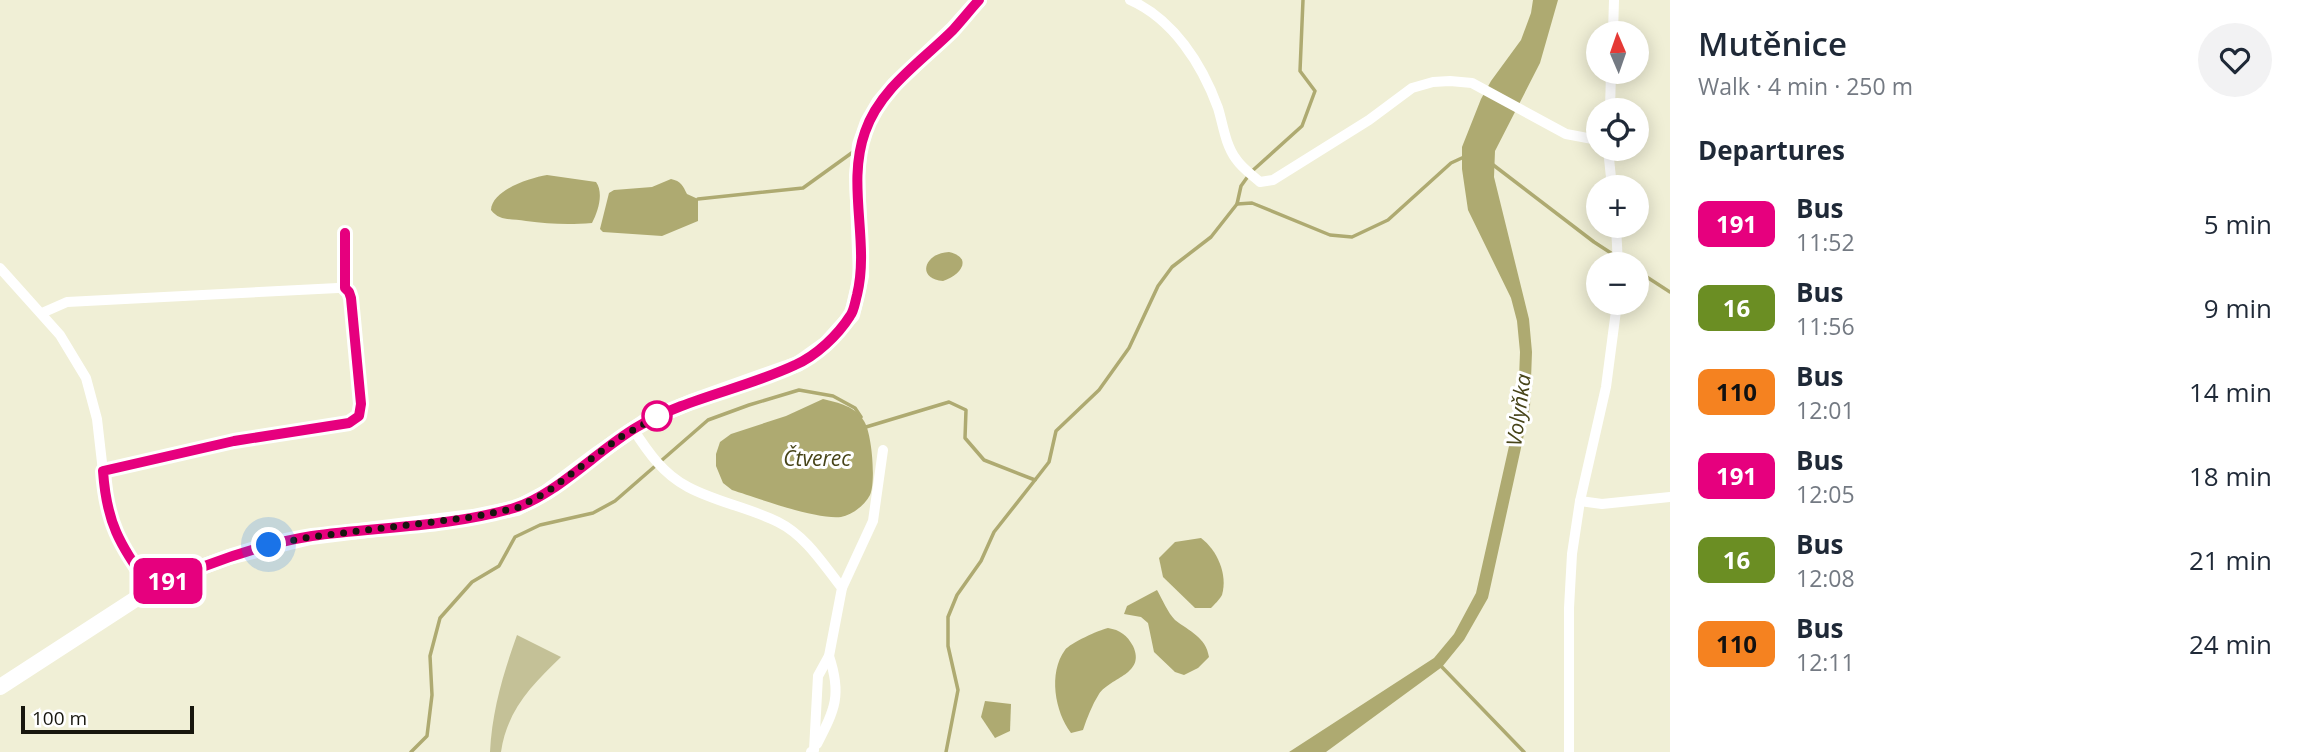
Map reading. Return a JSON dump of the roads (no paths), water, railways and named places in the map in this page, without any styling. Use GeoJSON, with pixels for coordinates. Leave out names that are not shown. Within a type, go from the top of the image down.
{"type":"FeatureCollection","features":[{"type":"Feature","properties":{"kind":"street"},"geometry":{"type":"LineString","coordinates":[[0,687],[151,589],[198,568],[269,545],[310,537],[473,517],[517,508],[547,492],[633,429],[679,406],[797,364],[826,344],[852,315],[861,276],[857,175],[860,145],[865,130],[879,103],[895,84],[953,29],[979,0]]}},
{"type":"Feature","properties":{"kind":"street"},"geometry":{"type":"LineString","coordinates":[[1130,0],[1152,13],[1187,48],[1200,68],[1217,106],[1230,148],[1237,161],[1259,182],[1273,180],[1368,120],[1412,88],[1433,82],[1450,80],[1478,86],[1566,134],[1586,138]]}},
{"type":"Feature","properties":{"kind":"street"},"geometry":{"type":"LineString","coordinates":[[1613,21],[1614,0]]}},
{"type":"Feature","properties":{"kind":"street"},"geometry":{"type":"LineString","coordinates":[[103,471],[234,441],[354,421],[359,416],[361,404],[351,298],[345,288],[345,233]]}},
{"type":"Feature","properties":{"kind":"street"},"geometry":{"type":"LineString","coordinates":[[0,268],[60,335],[86,378],[97,419],[108,515],[118,540],[151,589]]}},
{"type":"Feature","properties":{"kind":"street"},"geometry":{"type":"LineString","coordinates":[[42,313],[67,302],[345,288]]}},
{"type":"Feature","properties":{"kind":"street"},"geometry":{"type":"LineString","coordinates":[[1569,752],[1569,608],[1572,554],[1580,501],[1606,387],[1615,315]]}},
{"type":"Feature","properties":{"kind":"street"},"geometry":{"type":"LineString","coordinates":[[633,429],[652,458],[689,488],[779,523],[806,542],[842,588]]}},
{"type":"Feature","properties":{"kind":"street"},"geometry":{"type":"LineString","coordinates":[[813,751],[818,676],[829,656],[842,588],[873,521],[883,450]]}},
{"type":"Feature","properties":{"kind":"street"},"geometry":{"type":"LineString","coordinates":[[1580,501],[1602,504],[1670,497]]}},
{"type":"Feature","properties":{"kind":"street"},"geometry":{"type":"LineString","coordinates":[[813,751],[833,713],[836,678],[829,656]]}},
{"type":"Feature","properties":{"kind":"water","name":"Volyňka"},"geometry":{"type":"Polygon","coordinates":[[[1533,0],[1558,0],[1540,63],[1495,151],[1494,177],[1529,319],[1532,352],[1530,407],[1488,598],[1464,640],[1442,667],[1326,752],[1289,752],[1434,658],[1454,634],[1476,593],[1518,406],[1520,352],[1517,321],[1511,298],[1468,210],[1462,147],[1481,99],[1521,40],[1533,0]]]}},
{"type":"Feature","properties":{"kind":"water"},"geometry":{"type":"Polygon","coordinates":[[[547,175],[596,182],[600,197],[592,223],[559,224],[507,219],[491,210],[493,203],[504,191],[522,182],[547,175]]]}},
{"type":"Feature","properties":{"kind":"water"},"geometry":{"type":"Polygon","coordinates":[[[671,179],[683,186],[687,194],[698,199],[698,221],[662,236],[603,232],[600,229],[609,193],[614,190],[652,187],[671,179]]]}},
{"type":"Feature","properties":{"kind":"water"},"geometry":{"type":"Polygon","coordinates":[[[949,252],[961,258],[963,262],[959,271],[943,281],[929,276],[926,266],[929,261],[940,253],[949,252]]]}},
{"type":"Feature","properties":{"kind":"water","name":"Čtverec"},"geometry":{"type":"Polygon","coordinates":[[[823,399],[851,409],[867,427],[873,480],[870,495],[862,506],[841,517],[817,515],[732,490],[723,483],[716,466],[720,442],[731,434],[786,416],[823,399]]]}},
{"type":"Feature","properties":{"kind":"water"},"geometry":{"type":"Polygon","coordinates":[[[1201,538],[1212,549],[1220,563],[1224,579],[1222,595],[1211,608],[1195,608],[1163,577],[1159,558],[1175,542],[1201,538]]]}},
{"type":"Feature","properties":{"kind":"water"},"geometry":{"type":"Polygon","coordinates":[[[1157,590],[1172,617],[1196,635],[1207,650],[1209,657],[1198,668],[1184,675],[1175,672],[1154,652],[1148,623],[1141,617],[1124,614],[1127,606],[1157,590]]]}},
{"type":"Feature","properties":{"kind":"water"},"geometry":{"type":"Polygon","coordinates":[[[1108,628],[1120,632],[1128,639],[1136,655],[1135,663],[1099,694],[1083,730],[1071,733],[1061,714],[1056,692],[1055,681],[1060,659],[1065,650],[1073,644],[1108,628]]]}},
{"type":"Feature","properties":{"kind":"water"},"geometry":{"type":"Polygon","coordinates":[[[985,701],[1011,704],[1010,731],[995,738],[981,717],[985,701]]]}},
{"type":"Feature","properties":{"kind":"waterway"},"geometry":{"type":"LineString","coordinates":[[866,427],[949,402],[966,410],[965,438],[984,460],[1035,480],[1049,462],[1056,431],[1099,390],[1129,348],[1158,286],[1172,267],[1211,237],[1237,204],[1241,186],[1251,172],[1302,126],[1315,91],[1300,71],[1303,0]]}},
{"type":"Feature","properties":{"kind":"waterway"},"geometry":{"type":"LineString","coordinates":[[698,199],[803,188],[853,152]]}},
{"type":"Feature","properties":{"kind":"waterway"},"geometry":{"type":"LineString","coordinates":[[1237,204],[1252,203],[1330,235],[1352,237],[1388,220],[1451,163],[1464,157]]}},
{"type":"Feature","properties":{"kind":"waterway"},"geometry":{"type":"LineString","coordinates":[[1492,164],[1609,252]]}},
{"type":"Feature","properties":{"kind":"waterway"},"geometry":{"type":"LineString","coordinates":[[1649,278],[1670,292]]}},
{"type":"Feature","properties":{"kind":"waterway"},"geometry":{"type":"LineString","coordinates":[[411,752],[427,736],[432,695],[430,656],[440,618],[472,582],[499,566],[515,537],[540,525],[593,513],[615,501],[708,420],[749,405],[799,390],[833,396],[855,408],[861,417]]}},
{"type":"Feature","properties":{"kind":"waterway"},"geometry":{"type":"LineString","coordinates":[[946,752],[958,690],[948,646],[948,617],[957,595],[981,561],[994,532],[1035,480]]}},
{"type":"Feature","properties":{"kind":"waterway"},"geometry":{"type":"LineString","coordinates":[[1440,665],[1524,752]]}}]}
